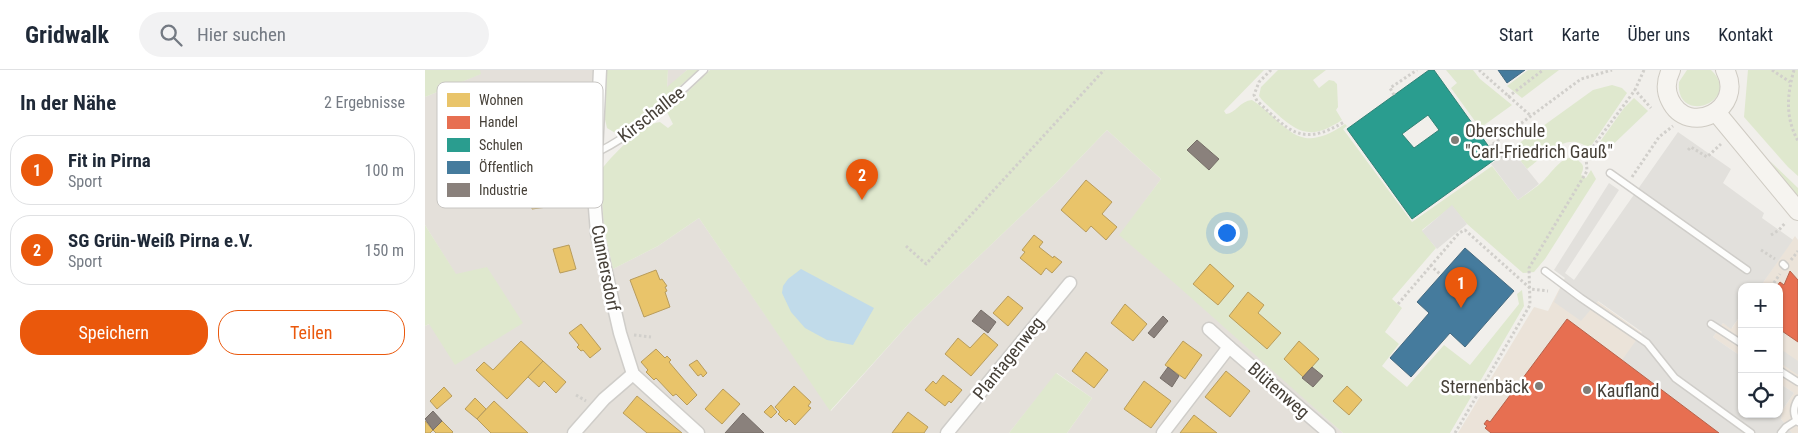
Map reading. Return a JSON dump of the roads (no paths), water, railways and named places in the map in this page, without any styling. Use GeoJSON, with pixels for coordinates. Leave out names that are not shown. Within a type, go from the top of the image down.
{"type":"FeatureCollection","features":[{"type":"Feature","properties":{"kind":"main road"},"geometry":{"type":"LineString","coordinates":[[1671,70],[1667,78],[1667,91],[1672,104],[1687,116],[1699,118],[1711,115],[1722,107],[1728,95],[1729,81],[1725,70]]}},
{"type":"Feature","properties":{"kind":"main road"},"geometry":{"type":"LineString","coordinates":[[1716,112],[1798,210]]}},
{"type":"Feature","properties":{"kind":"street","name":"Cunnersdorf"},"geometry":{"type":"LineString","coordinates":[[595,208],[597,233],[620,333],[633,374]]}},
{"type":"Feature","properties":{"kind":"street","name":"Plantagenweg"},"geometry":{"type":"LineString","coordinates":[[947,433],[1069,283]]}},
{"type":"Feature","properties":{"kind":"street","name":"Blütenweg"},"geometry":{"type":"LineString","coordinates":[[1209,329],[1329,433]]}},
{"type":"Feature","properties":{"kind":"street"},"geometry":{"type":"LineString","coordinates":[[1163,433],[1229,347]]}},
{"type":"Feature","properties":{"kind":"street"},"geometry":{"type":"LineString","coordinates":[[575,433],[604,399],[633,374],[698,433]]}},
{"type":"Feature","properties":{"kind":"lane","name":"Kirschallee"},"geometry":{"type":"LineString","coordinates":[[603,149],[622,140],[663,108],[704,70]]}},
{"type":"Feature","properties":{"kind":"lane"},"geometry":{"type":"LineString","coordinates":[[1610,173],[1747,270]]}},
{"type":"Feature","properties":{"kind":"lane"},"geometry":{"type":"LineString","coordinates":[[1545,271],[1647,343],[1675,378],[1751,433]]}},
{"type":"Feature","properties":{"kind":"lane"},"geometry":{"type":"LineString","coordinates":[[1711,324],[1738,341]]}},
{"type":"Feature","properties":{"kind":"lane"},"geometry":{"type":"LineString","coordinates":[[1783,373],[1798,382]]}},
{"type":"Feature","properties":{"kind":"lane"},"geometry":{"type":"LineString","coordinates":[[1781,433],[1786,427],[1797,421],[1794,405],[1798,399]]}},
{"type":"Feature","properties":{"kind":"water"},"geometry":{"type":"Polygon","coordinates":[[[801,269],[874,308],[853,345],[827,340],[805,328],[791,312],[782,293],[783,286],[788,279],[801,269]]]}},
{"type":"Feature","properties":{"kind":"place","name":"Oberschule \"Carl-Friedrich Gauß\""},"geometry":{"type":"Point","coordinates":[1455,140]}},
{"type":"Feature","properties":{"kind":"place","name":"SG Grün-Weiß Pirna e.V."},"geometry":{"type":"Point","coordinates":[862,200]}},
{"type":"Feature","properties":{"kind":"place","name":"Fit in Pirna"},"geometry":{"type":"Point","coordinates":[1461,308]}},
{"type":"Feature","properties":{"kind":"place","name":"Sternenbäck"},"geometry":{"type":"Point","coordinates":[1539,386]}},
{"type":"Feature","properties":{"kind":"place","name":"Kaufland"},"geometry":{"type":"Point","coordinates":[1587,390]}}]}
